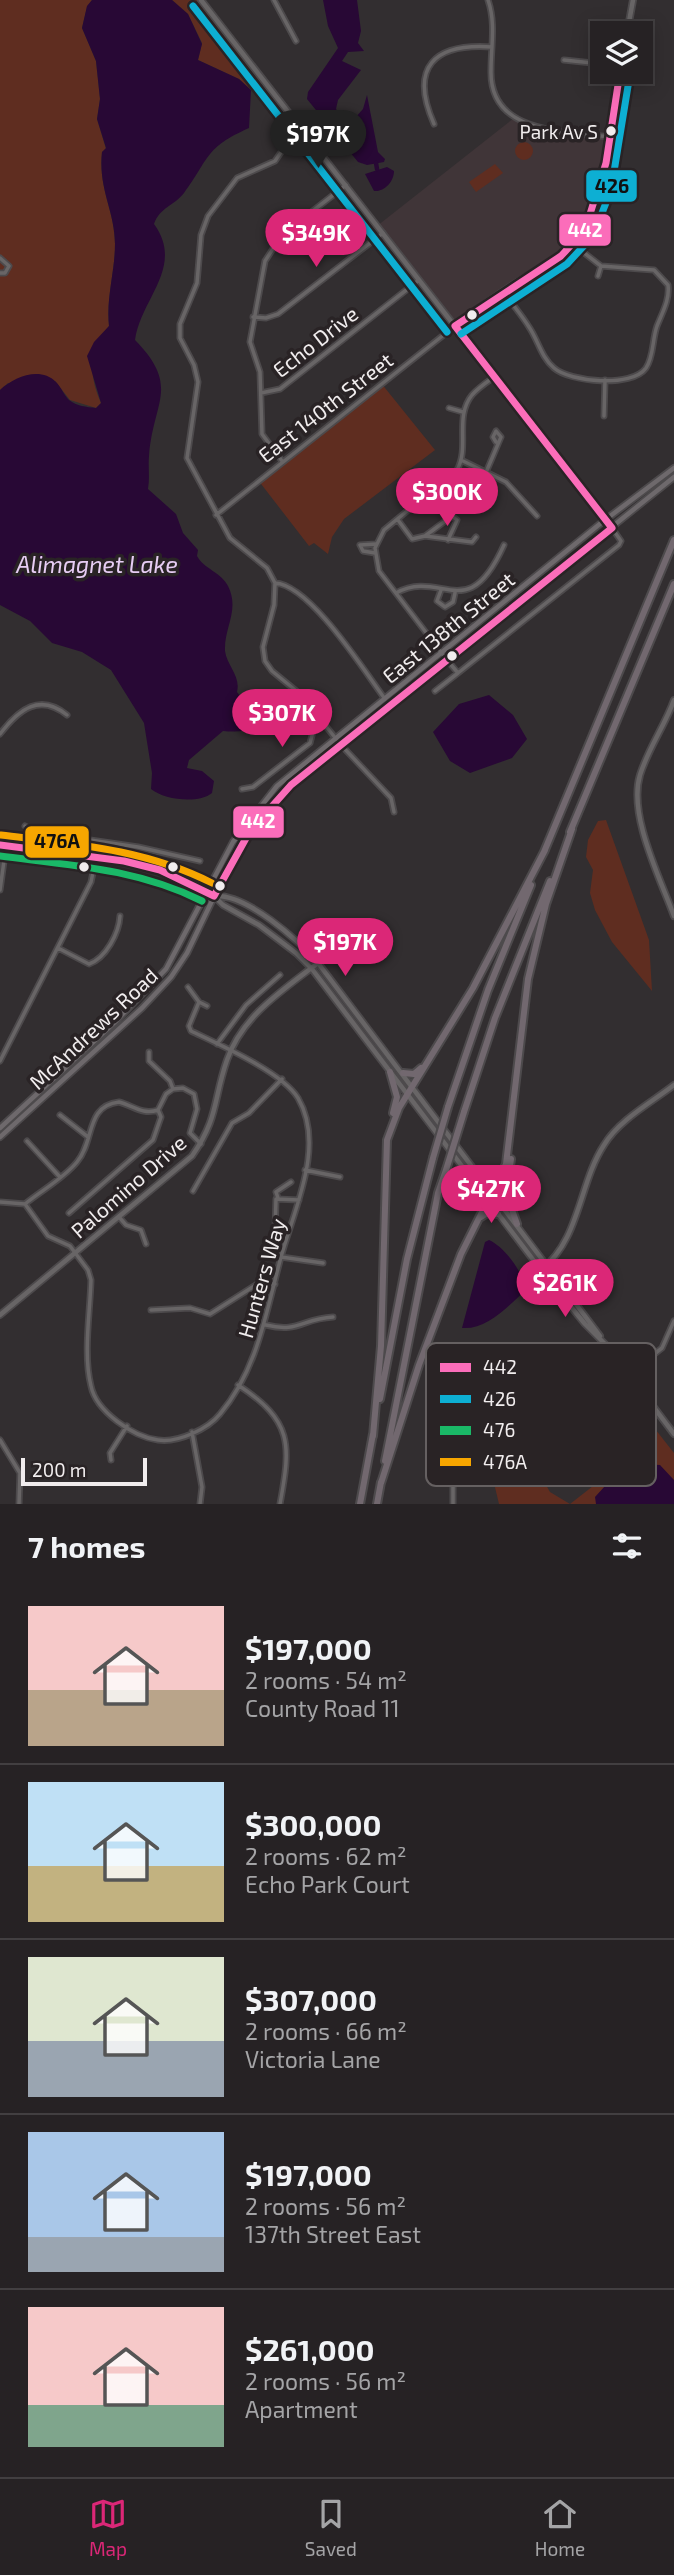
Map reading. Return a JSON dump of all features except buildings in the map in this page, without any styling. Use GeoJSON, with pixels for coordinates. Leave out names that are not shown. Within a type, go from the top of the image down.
{"type":"FeatureCollection","features":[{"type":"Feature","properties":{"kind":"highway"},"geometry":{"type":"LineString","coordinates":[[360,1504],[407,1259],[448,1107],[488,990],[674,540]]}},
{"type":"Feature","properties":{"kind":"highway"},"geometry":{"type":"LineString","coordinates":[[377,1504],[438,1192],[495,1018],[674,584]]}},
{"type":"Feature","properties":{"kind":"highway"},"geometry":{"type":"LineString","coordinates":[[427,1343],[466,1242],[489,1202],[509,1152],[528,979],[547,904],[572,829]]}},
{"type":"Feature","properties":{"kind":"highway"},"geometry":{"type":"LineString","coordinates":[[387,1140],[408,1095],[473,988],[545,850]]}},
{"type":"Feature","properties":{"kind":"highway"},"geometry":{"type":"LineString","coordinates":[[403,1073],[418,1072],[435,1050]]}},
{"type":"Feature","properties":{"kind":"highway"},"geometry":{"type":"LineString","coordinates":[[373,1436],[381,1346],[387,1140],[397,1097],[390,1072]]}},
{"type":"Feature","properties":{"kind":"highway"},"geometry":{"type":"LineString","coordinates":[[509,1152],[512,1157],[507,1198],[517,1224]]}},
{"type":"Feature","properties":{"kind":"highway"},"geometry":{"type":"LineString","coordinates":[[466,1242],[484,1214],[498,1214]]}},
{"type":"Feature","properties":{"kind":"highway"},"geometry":{"type":"LineString","coordinates":[[381,1483],[426,1347]]}},
{"type":"Feature","properties":{"kind":"main road","name":"East 138th Street"},"geometry":{"type":"LineString","coordinates":[[207,892],[233,842],[256,809],[290,775],[605,520],[674,468]]}},
{"type":"Feature","properties":{"kind":"main road","name":"East 138th Street"},"geometry":{"type":"LineString","coordinates":[[214,896],[233,857],[262,815],[291,785],[674,477]]}},
{"type":"Feature","properties":{"kind":"main road","name":"McAndrews Road"},"geometry":{"type":"LineString","coordinates":[[0,1128],[156,981],[177,954],[207,892]]}},
{"type":"Feature","properties":{"kind":"main road","name":"McAndrews Road"},"geometry":{"type":"LineString","coordinates":[[0,1137],[157,993],[187,953],[214,896]]}},
{"type":"Feature","properties":{"kind":"street"},"geometry":{"type":"LineString","coordinates":[[201,0],[621,541],[435,691]]}},
{"type":"Feature","properties":{"kind":"street"},"geometry":{"type":"LineString","coordinates":[[274,0],[296,41]]}},
{"type":"Feature","properties":{"kind":"street"},"geometry":{"type":"LineString","coordinates":[[488,0],[492,15],[493,88],[500,104],[512,117],[535,128],[608,137]]}},
{"type":"Feature","properties":{"kind":"street"},"geometry":{"type":"LineString","coordinates":[[629,21],[633,0]]}},
{"type":"Feature","properties":{"kind":"street"},"geometry":{"type":"LineString","coordinates":[[435,124],[426,105],[424,89],[432,62],[456,47],[492,47]]}},
{"type":"Feature","properties":{"kind":"street"},"geometry":{"type":"LineString","coordinates":[[564,60],[590,63]]}},
{"type":"Feature","properties":{"kind":"street"},"geometry":{"type":"LineString","coordinates":[[455,326],[574,245],[592,219],[618,84]]}},
{"type":"Feature","properties":{"kind":"street"},"geometry":{"type":"LineString","coordinates":[[300,126],[275,161],[237,178],[208,216],[201,235],[197,283],[180,324],[180,338],[194,365],[198,382],[187,458],[230,538],[267,568],[275,583],[274,605],[263,647],[265,661],[272,671],[300,694],[341,745],[391,798],[394,812]]}},
{"type":"Feature","properties":{"kind":"street"},"geometry":{"type":"LineString","coordinates":[[599,191],[615,193],[621,189],[617,183],[601,180]]}},
{"type":"Feature","properties":{"kind":"street"},"geometry":{"type":"LineString","coordinates":[[282,461],[262,434],[260,372],[250,342],[265,261],[273,245],[346,185]]}},
{"type":"Feature","properties":{"kind":"street"},"geometry":{"type":"LineString","coordinates":[[253,317],[265,318],[278,314],[383,233]]}},
{"type":"Feature","properties":{"kind":"street"},"geometry":{"type":"LineString","coordinates":[[503,291],[554,368],[573,378],[623,381],[639,375],[645,369],[669,292],[665,279],[654,270],[601,266],[574,245]]}},
{"type":"Feature","properties":{"kind":"street"},"geometry":{"type":"LineString","coordinates":[[0,258],[9,266],[5,273],[0,273]]}},
{"type":"Feature","properties":{"kind":"street"},"geometry":{"type":"LineString","coordinates":[[598,276],[601,266]]}},
{"type":"Feature","properties":{"kind":"street","name":"Echo Drive"},"geometry":{"type":"LineString","coordinates":[[261,393],[280,389],[419,280]]}},
{"type":"Feature","properties":{"kind":"street","name":"East 140th Street"},"geometry":{"type":"LineString","coordinates":[[216,515],[455,326]]}},
{"type":"Feature","properties":{"kind":"street"},"geometry":{"type":"LineString","coordinates":[[458,673],[379,571],[376,544],[384,530],[449,480],[463,461],[463,412],[472,395],[494,377]]}},
{"type":"Feature","properties":{"kind":"street"},"geometry":{"type":"LineString","coordinates":[[604,416],[605,380]]}},
{"type":"Feature","properties":{"kind":"street"},"geometry":{"type":"LineString","coordinates":[[449,408],[463,412]]}},
{"type":"Feature","properties":{"kind":"street"},"geometry":{"type":"LineString","coordinates":[[487,470],[494,460],[496,442]]}},
{"type":"Feature","properties":{"kind":"street"},"geometry":{"type":"LineString","coordinates":[[463,461],[487,470],[506,482],[537,516]]}},
{"type":"Feature","properties":{"kind":"street"},"geometry":{"type":"LineString","coordinates":[[398,520],[412,539],[425,536],[452,516],[457,520],[448,541]]}},
{"type":"Feature","properties":{"kind":"street"},"geometry":{"type":"LineString","coordinates":[[425,536],[472,542],[476,537]]}},
{"type":"Feature","properties":{"kind":"street"},"geometry":{"type":"LineString","coordinates":[[376,544],[367,542],[360,547],[376,553]]}},
{"type":"Feature","properties":{"kind":"street"},"geometry":{"type":"LineString","coordinates":[[396,593],[426,586],[455,592],[475,585],[489,573],[504,545]]}},
{"type":"Feature","properties":{"kind":"street"},"geometry":{"type":"LineString","coordinates":[[275,583],[288,584],[312,604],[385,699]]}},
{"type":"Feature","properties":{"kind":"street"},"geometry":{"type":"LineString","coordinates":[[441,590],[438,601],[445,607],[453,602],[455,592]]}},
{"type":"Feature","properties":{"kind":"street"},"geometry":{"type":"LineString","coordinates":[[674,700],[672,713],[639,776],[638,799],[643,830],[674,916]]}},
{"type":"Feature","properties":{"kind":"street"},"geometry":{"type":"LineString","coordinates":[[0,734],[9,722],[34,704],[50,703],[67,715]]}},
{"type":"Feature","properties":{"kind":"street"},"geometry":{"type":"LineString","coordinates":[[243,789],[253,787],[310,743],[314,724],[320,719]]}},
{"type":"Feature","properties":{"kind":"street"},"geometry":{"type":"LineString","coordinates":[[25,826],[35,832],[200,861]]}},
{"type":"Feature","properties":{"kind":"street"},"geometry":{"type":"LineString","coordinates":[[0,1061],[57,947],[72,908],[91,882],[99,843]]}},
{"type":"Feature","properties":{"kind":"street"},"geometry":{"type":"LineString","coordinates":[[0,890],[3,846],[97,857],[160,870],[214,896],[222,905],[278,938],[312,969],[498,1214],[585,1324],[604,1343]]}},
{"type":"Feature","properties":{"kind":"street"},"geometry":{"type":"LineString","coordinates":[[214,896],[226,896],[279,926],[318,963],[494,1191],[605,1343]]}},
{"type":"Feature","properties":{"kind":"street"},"geometry":{"type":"LineString","coordinates":[[57,947],[89,964],[99,960],[120,928],[120,916]]}},
{"type":"Feature","properties":{"kind":"street"},"geometry":{"type":"LineString","coordinates":[[318,963],[352,938]]}},
{"type":"Feature","properties":{"kind":"street","name":"Palomino Drive"},"geometry":{"type":"LineString","coordinates":[[0,1315],[192,1156],[201,1144],[216,1112],[230,1052],[256,1013],[318,963]]}},
{"type":"Feature","properties":{"kind":"street"},"geometry":{"type":"LineString","coordinates":[[217,1044],[246,1005],[280,975]]}},
{"type":"Feature","properties":{"kind":"street"},"geometry":{"type":"LineString","coordinates":[[188,987],[199,1002],[207,1006]]}},
{"type":"Feature","properties":{"kind":"street","name":"Hunters Way"},"geometry":{"type":"LineString","coordinates":[[75,1252],[91,1280],[89,1373],[91,1389],[106,1412],[127,1426],[159,1440],[207,1426],[218,1416],[238,1385],[266,1325],[281,1257],[299,1200],[309,1133],[298,1098],[282,1079],[191,1031],[188,1026],[199,1002]]}},
{"type":"Feature","properties":{"kind":"street"},"geometry":{"type":"LineString","coordinates":[[149,1052],[149,1061],[167,1078],[173,1089]]}},
{"type":"Feature","properties":{"kind":"street"},"geometry":{"type":"LineString","coordinates":[[193,1191],[232,1123],[249,1112],[282,1079]]}},
{"type":"Feature","properties":{"kind":"street"},"geometry":{"type":"LineString","coordinates":[[541,1269],[548,1265],[571,1228],[591,1167],[606,1142],[674,1085]]}},
{"type":"Feature","properties":{"kind":"street"},"geometry":{"type":"LineString","coordinates":[[69,1213],[153,1140],[161,1117],[158,1110],[166,1094],[173,1089],[183,1088],[194,1094],[197,1109],[190,1133],[201,1144]]}},
{"type":"Feature","properties":{"kind":"street"},"geometry":{"type":"LineString","coordinates":[[0,1202],[25,1204],[78,1161],[89,1137],[93,1119],[100,1108],[110,1103],[126,1104],[144,1113],[158,1110]]}},
{"type":"Feature","properties":{"kind":"street"},"geometry":{"type":"LineString","coordinates":[[60,1115],[89,1137]]}},
{"type":"Feature","properties":{"kind":"street"},"geometry":{"type":"LineString","coordinates":[[27,1141],[60,1177]]}},
{"type":"Feature","properties":{"kind":"street"},"geometry":{"type":"LineString","coordinates":[[305,1170],[340,1177]]}},
{"type":"Feature","properties":{"kind":"street"},"geometry":{"type":"LineString","coordinates":[[278,1198],[276,1192],[291,1182]]}},
{"type":"Feature","properties":{"kind":"street"},"geometry":{"type":"LineString","coordinates":[[278,1198],[299,1200]]}},
{"type":"Feature","properties":{"kind":"street"},"geometry":{"type":"LineString","coordinates":[[275,1231],[274,1204],[278,1198]]}},
{"type":"Feature","properties":{"kind":"street"},"geometry":{"type":"LineString","coordinates":[[25,1204],[48,1236],[64,1242],[75,1252]]}},
{"type":"Feature","properties":{"kind":"street"},"geometry":{"type":"LineString","coordinates":[[119,1217],[125,1225],[141,1230],[146,1244]]}},
{"type":"Feature","properties":{"kind":"street"},"geometry":{"type":"LineString","coordinates":[[281,1257],[323,1264]]}},
{"type":"Feature","properties":{"kind":"street"},"geometry":{"type":"LineString","coordinates":[[151,1310],[190,1308],[209,1314],[259,1283],[275,1284]]}},
{"type":"Feature","properties":{"kind":"street"},"geometry":{"type":"LineString","coordinates":[[266,1325],[290,1329],[311,1319],[333,1317]]}},
{"type":"Feature","properties":{"kind":"street"},"geometry":{"type":"LineString","coordinates":[[656,1353],[662,1348],[674,1321]]}},
{"type":"Feature","properties":{"kind":"street"},"geometry":{"type":"LineString","coordinates":[[238,1385],[256,1397],[284,1433],[288,1462],[279,1504]]}},
{"type":"Feature","properties":{"kind":"street"},"geometry":{"type":"LineString","coordinates":[[656,1410],[674,1434]]}},
{"type":"Feature","properties":{"kind":"street"},"geometry":{"type":"LineString","coordinates":[[111,1460],[110,1453],[127,1426]]}},
{"type":"Feature","properties":{"kind":"street"},"geometry":{"type":"LineString","coordinates":[[192,1432],[202,1487],[200,1504]]}},
{"type":"Feature","properties":{"kind":"street"},"geometry":{"type":"LineString","coordinates":[[0,1440],[20,1473],[19,1504]]}},
{"type":"Feature","properties":{"kind":"street"},"geometry":{"type":"LineString","coordinates":[[453,1486],[453,1504]]}},
{"type":"Feature","properties":{"kind":"shaded area"},"geometry":{"type":"Polygon","coordinates":[[[0,0],[92,0],[87,7],[82,28],[96,61],[100,99],[97,119],[106,149],[102,152],[102,177],[115,244],[109,326],[94,353],[94,382],[101,403],[96,408],[70,400],[55,381],[8,383],[0,390],[0,0]]]}},
{"type":"Feature","properties":{"kind":"shaded area"},"geometry":{"type":"Polygon","coordinates":[[[172,0],[201,0],[265,81],[251,90],[239,79],[198,60],[202,43],[188,14],[172,0]]]}},
{"type":"Feature","properties":{"kind":"shaded area"},"geometry":{"type":"Polygon","coordinates":[[[514,118],[535,128],[609,137],[599,191],[584,233],[560,256],[503,291],[455,326],[377,226],[514,118]]]}},
{"type":"Feature","properties":{"kind":"shaded area"},"geometry":{"type":"Polygon","coordinates":[[[524,142],[530,145],[533,151],[530,157],[524,160],[518,157],[515,151],[518,145],[524,142]]]}},
{"type":"Feature","properties":{"kind":"shaded area"},"geometry":{"type":"Polygon","coordinates":[[[495,164],[503,173],[476,192],[469,182],[495,164]]]}},
{"type":"Feature","properties":{"kind":"shaded area"},"geometry":{"type":"Polygon","coordinates":[[[381,383],[435,450],[344,519],[332,537],[328,554],[314,543],[309,546],[258,480],[381,383]]]}},
{"type":"Feature","properties":{"kind":"shaded area"},"geometry":{"type":"Polygon","coordinates":[[[606,820],[649,940],[652,991],[612,942],[595,910],[590,893],[593,870],[586,857],[588,840],[598,821],[606,820]]]}},
{"type":"Feature","properties":{"kind":"shaded area"},"geometry":{"type":"Polygon","coordinates":[[[656,1430],[674,1453],[674,1504],[570,1504],[593,1486],[656,1486],[656,1430]]]}},
{"type":"Feature","properties":{"kind":"shaded area"},"geometry":{"type":"Polygon","coordinates":[[[495,1486],[547,1486],[550,1492],[570,1504],[499,1504],[495,1486]]]}},
{"type":"Feature","properties":{"kind":"water","name":"Alimagnet Lake"},"geometry":{"type":"Polygon","coordinates":[[[92,0],[172,0],[188,14],[202,44],[198,60],[239,79],[251,90],[249,128],[234,135],[209,155],[184,193],[163,210],[154,224],[165,254],[163,269],[135,340],[149,356],[161,383],[161,395],[151,437],[148,489],[176,514],[183,533],[198,550],[197,556],[228,586],[232,611],[225,651],[237,681],[237,692],[243,700],[264,697],[272,712],[258,727],[237,732],[223,731],[189,760],[187,768],[202,771],[214,781],[212,793],[199,799],[173,798],[151,789],[152,773],[144,723],[111,670],[82,652],[52,643],[30,621],[0,605],[0,390],[12,381],[35,374],[50,377],[75,404],[96,408],[101,403],[87,356],[94,342],[109,326],[115,244],[102,177],[102,152],[106,148],[97,119],[100,99],[96,61],[82,28],[87,6],[92,0]]]}},
{"type":"Feature","properties":{"kind":"water"},"geometry":{"type":"Polygon","coordinates":[[[323,0],[357,0],[361,31],[358,43],[364,51],[348,52],[342,61],[361,70],[338,100],[336,109],[343,118],[355,118],[363,109],[367,95],[378,152],[385,159],[384,162],[367,165],[358,162],[307,99],[308,92],[338,48],[328,26],[323,0]]]}},
{"type":"Feature","properties":{"kind":"water"},"geometry":{"type":"Polygon","coordinates":[[[387,167],[394,171],[392,179],[385,188],[374,191],[365,174],[387,167]]]}},
{"type":"Feature","properties":{"kind":"water"},"geometry":{"type":"Polygon","coordinates":[[[489,695],[513,715],[527,739],[512,758],[470,773],[450,761],[433,732],[459,704],[489,695]]]}},
{"type":"Feature","properties":{"kind":"water"},"geometry":{"type":"Polygon","coordinates":[[[489,1240],[513,1262],[522,1276],[526,1290],[489,1321],[471,1328],[462,1328],[485,1242],[489,1240]]]}},
{"type":"Feature","properties":{"kind":"water"},"geometry":{"type":"Polygon","coordinates":[[[656,1465],[660,1465],[674,1480],[674,1504],[596,1504],[595,1497],[605,1486],[656,1486],[656,1465]]]}},
{"type":"Feature","properties":{"kind":"waterway"},"geometry":{"type":"LineString","coordinates":[[376,163],[377,169]]}},
{"type":"Feature","properties":{"kind":"transit line","name":"426"},"geometry":{"type":"LineString","coordinates":[[193,6],[447,332]]}},
{"type":"Feature","properties":{"kind":"transit line","name":"442"},"geometry":{"type":"LineString","coordinates":[[455,326],[561,256],[585,230],[606,163],[618,84]]}},
{"type":"Feature","properties":{"kind":"transit line","name":"426"},"geometry":{"type":"LineString","coordinates":[[461,334],[567,264],[593,236],[611,190],[628,84]]}},
{"type":"Feature","properties":{"kind":"transit line","name":"442"},"geometry":{"type":"LineString","coordinates":[[0,845],[124,861],[160,870],[214,896],[250,831],[291,785],[612,528],[455,326]]}},
{"type":"Feature","properties":{"kind":"transit line","name":"476A"},"geometry":{"type":"LineString","coordinates":[[1,835],[135,855],[161,862],[212,883]]}},
{"type":"Feature","properties":{"kind":"transit line","name":"476"},"geometry":{"type":"LineString","coordinates":[[0,856],[128,875],[178,890],[202,901]]}},
{"type":"Feature","properties":{"kind":"place","name":"Park Av S"},"geometry":{"type":"Point","coordinates":[611,131]}}]}
